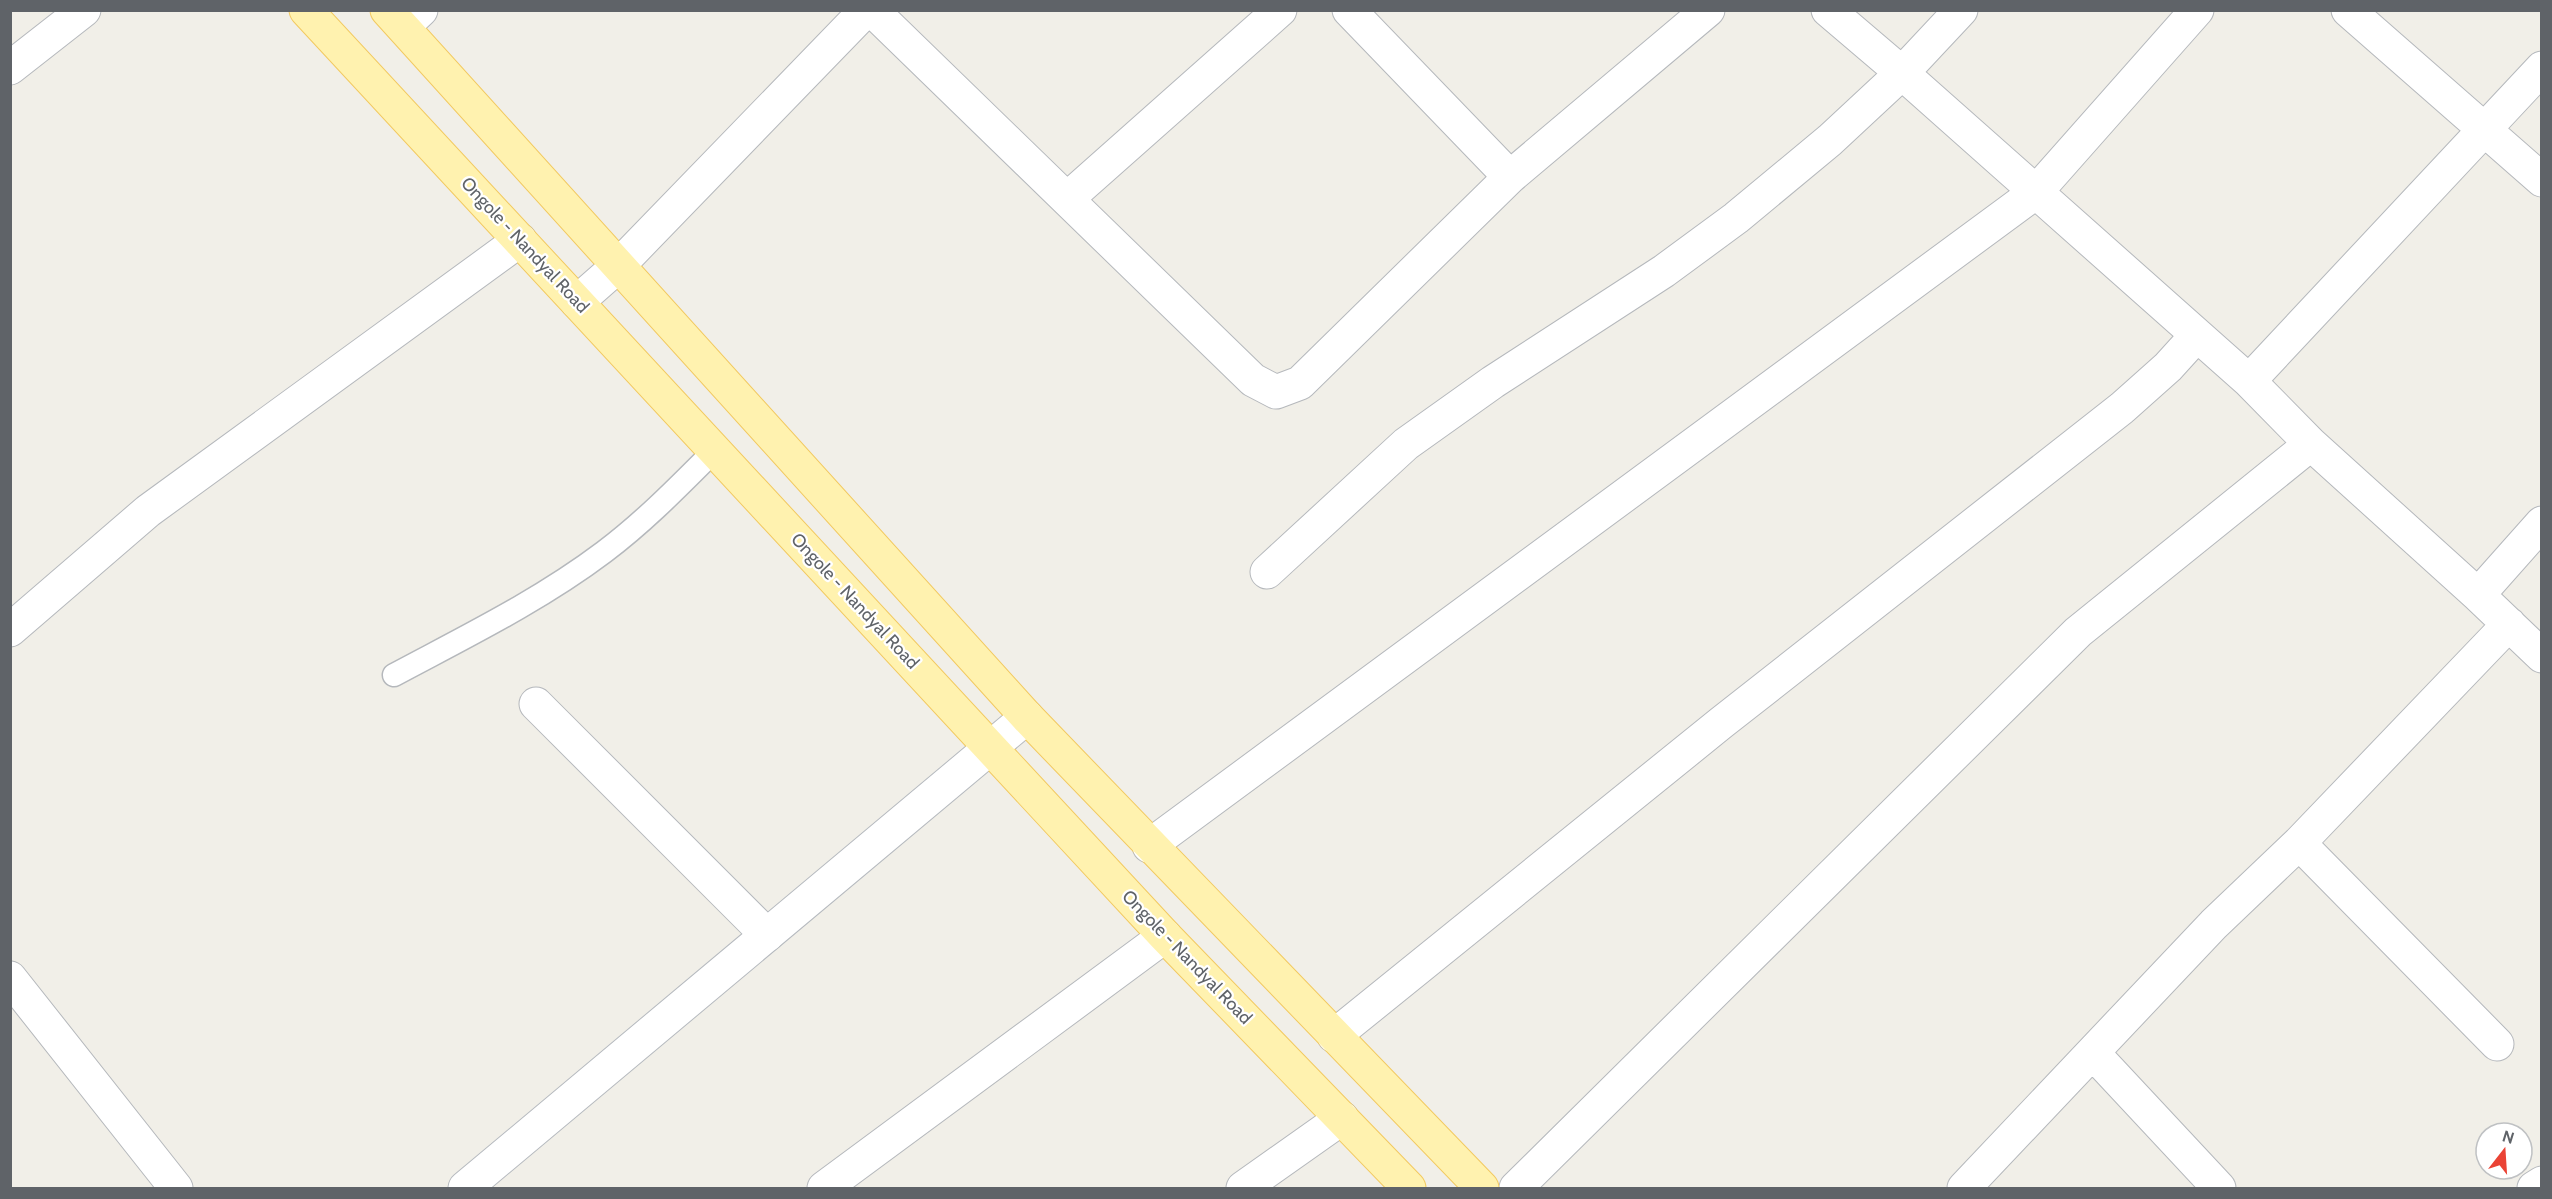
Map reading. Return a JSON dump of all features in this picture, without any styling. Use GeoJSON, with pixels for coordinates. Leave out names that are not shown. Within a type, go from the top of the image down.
{"type":"FeatureCollection","features":[{"type":"Feature","properties":{"kind":"main road","name":"Ongole - Nandyal Road"},"geometry":{"type":"LineString","coordinates":[[306,10],[1166,936],[1409,1188]]}},
{"type":"Feature","properties":{"kind":"main road"},"geometry":{"type":"LineString","coordinates":[[404,16],[619,265],[1027,717],[1149,846],[1482,1188]]}},
{"type":"Feature","properties":{"kind":"street"},"geometry":{"type":"LineString","coordinates":[[10,68],[84,10]]}},
{"type":"Feature","properties":{"kind":"street"},"geometry":{"type":"LineString","coordinates":[[578,302],[619,265],[866,10]]}},
{"type":"Feature","properties":{"kind":"street"},"geometry":{"type":"LineString","coordinates":[[872,10],[1253,380],[1276,392],[1300,383],[1510,177],[1708,10]]}},
{"type":"Feature","properties":{"kind":"street"},"geometry":{"type":"LineString","coordinates":[[1067,200],[1280,10]]}},
{"type":"Feature","properties":{"kind":"street"},"geometry":{"type":"LineString","coordinates":[[1349,10],[1510,177]]}},
{"type":"Feature","properties":{"kind":"street"},"geometry":{"type":"LineString","coordinates":[[1828,10],[2249,381],[2311,444],[2478,595],[2541,656]]}},
{"type":"Feature","properties":{"kind":"street"},"geometry":{"type":"LineString","coordinates":[[1267,572],[1406,444],[1493,382],[1664,272],[1736,218],[1830,140],[1902,73],[1961,10]]}},
{"type":"Feature","properties":{"kind":"street"},"geometry":{"type":"LineString","coordinates":[[1149,846],[2036,192],[2198,10]]}},
{"type":"Feature","properties":{"kind":"street"},"geometry":{"type":"LineString","coordinates":[[2348,10],[2541,180]]}},
{"type":"Feature","properties":{"kind":"street"},"geometry":{"type":"LineString","coordinates":[[2249,381],[2486,130],[2541,68]]}},
{"type":"Feature","properties":{"kind":"street"},"geometry":{"type":"LineString","coordinates":[[10,630],[148,511],[520,240]]}},
{"type":"Feature","properties":{"kind":"street"},"geometry":{"type":"LineString","coordinates":[[1334,1036],[1712,730],[2122,408],[2168,367],[2197,335]]}},
{"type":"Feature","properties":{"kind":"street"},"geometry":{"type":"LineString","coordinates":[[1516,1188],[2078,632],[2311,444]]}},
{"type":"Feature","properties":{"kind":"street"},"geometry":{"type":"LineString","coordinates":[[2478,595],[2541,523]]}},
{"type":"Feature","properties":{"kind":"street"},"geometry":{"type":"LineString","coordinates":[[1965,1188],[2214,924],[2299,843],[2509,624]]}},
{"type":"Feature","properties":{"kind":"street"},"geometry":{"type":"LineString","coordinates":[[536,704],[768,935]]}},
{"type":"Feature","properties":{"kind":"street"},"geometry":{"type":"LineString","coordinates":[[465,1188],[1027,717]]}},
{"type":"Feature","properties":{"kind":"street"},"geometry":{"type":"LineString","coordinates":[[2299,843],[2497,1044]]}},
{"type":"Feature","properties":{"kind":"street"},"geometry":{"type":"LineString","coordinates":[[824,1188],[1166,936]]}},
{"type":"Feature","properties":{"kind":"street"},"geometry":{"type":"LineString","coordinates":[[10,978],[177,1188]]}},
{"type":"Feature","properties":{"kind":"street"},"geometry":{"type":"LineString","coordinates":[[2093,1053],[2218,1188]]}},
{"type":"Feature","properties":{"kind":"street"},"geometry":{"type":"LineString","coordinates":[[1243,1188],[1342,1118]]}},
{"type":"Feature","properties":{"kind":"street"},"geometry":{"type":"LineString","coordinates":[[2534,1188],[2541,1183]]}},
{"type":"Feature","properties":{"kind":"lane"},"geometry":{"type":"LineString","coordinates":[[394,675],[521,606],[603,553],[661,505],[715,450]]}}]}
